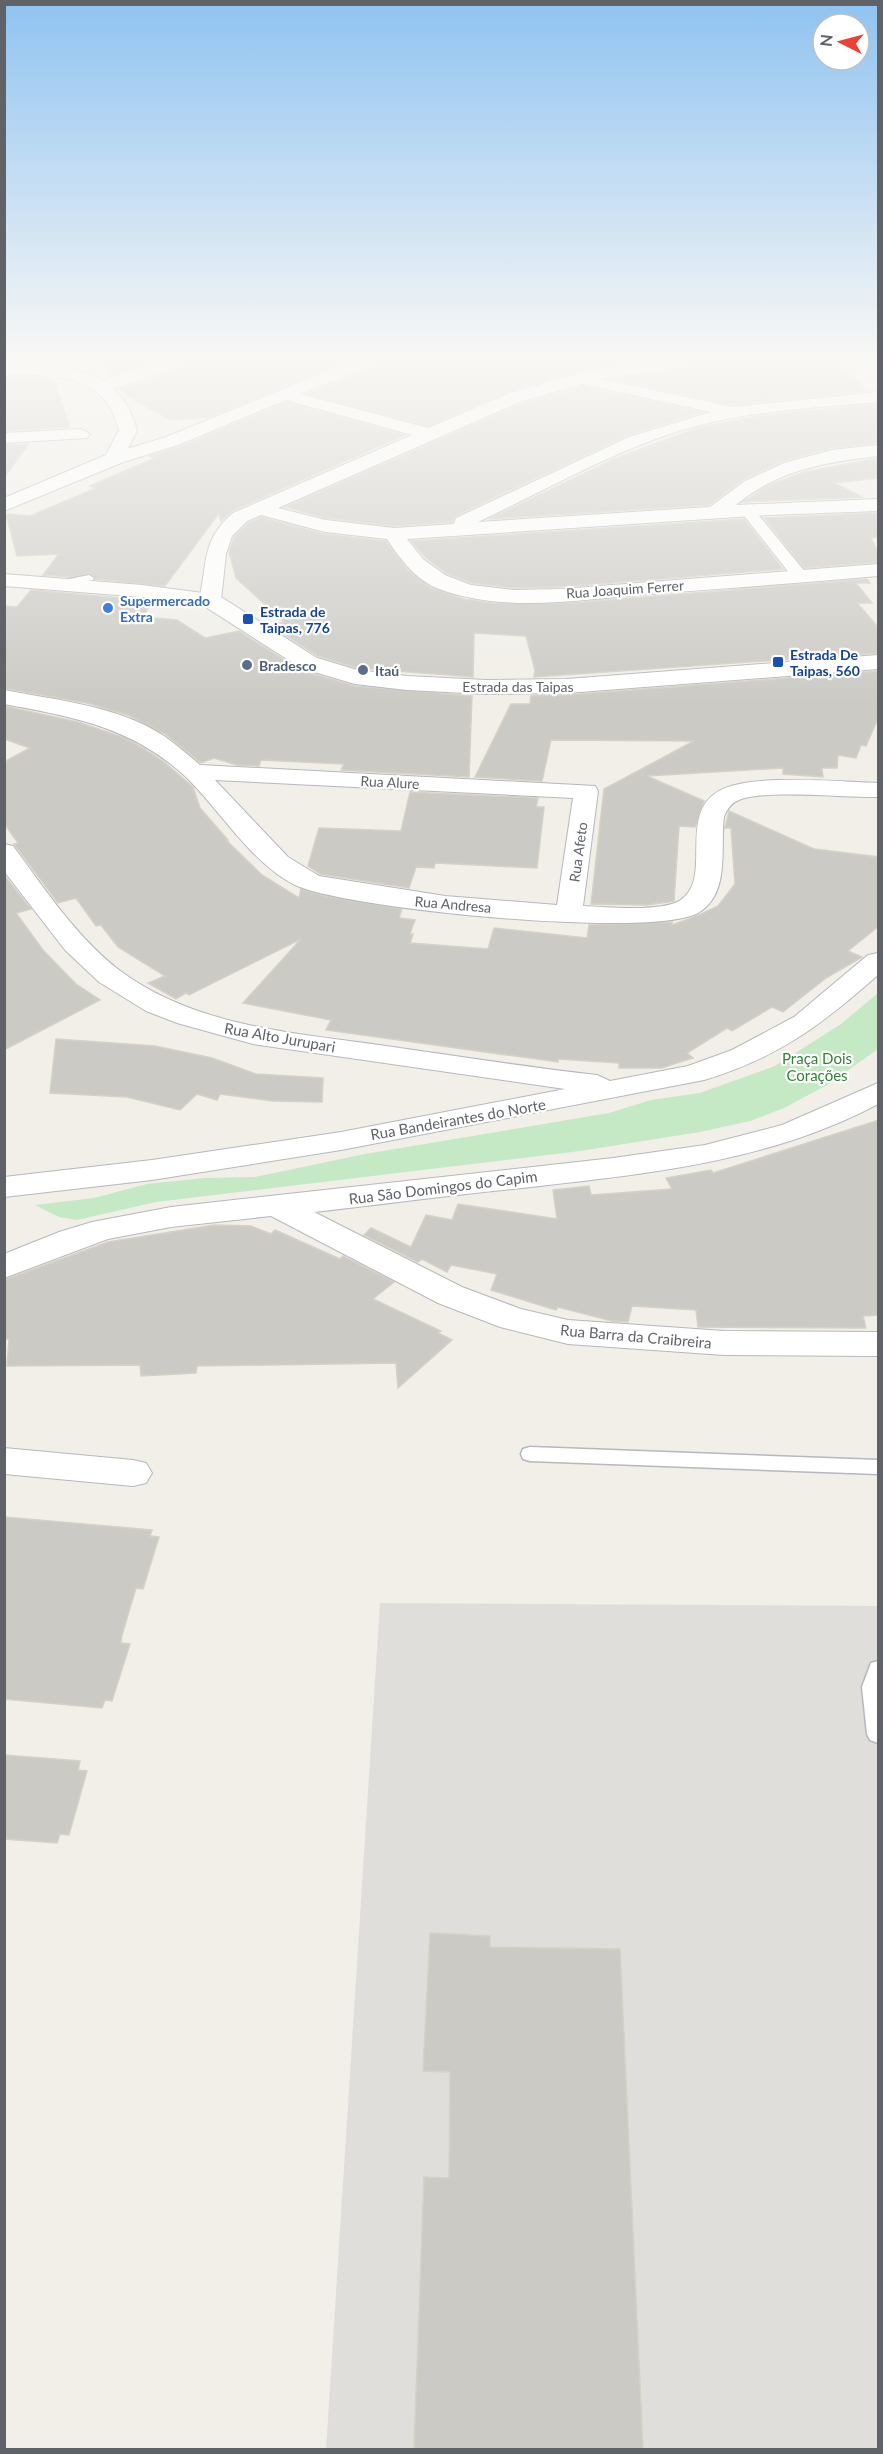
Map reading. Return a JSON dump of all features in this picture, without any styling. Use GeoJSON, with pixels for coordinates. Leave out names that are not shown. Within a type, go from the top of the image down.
{"type":"FeatureCollection","features":[{"type":"Feature","properties":{"kind":"street"},"geometry":{"type":"LineString","coordinates":[[4,505],[74,476]]}},
{"type":"Feature","properties":{"kind":"street"},"geometry":{"type":"LineString","coordinates":[[210,600],[215,582],[215,556],[220,536],[227,526],[257,508],[332,476]]}},
{"type":"Feature","properties":{"kind":"street"},"geometry":{"type":"LineString","coordinates":[[444,531],[563,476]]}},
{"type":"Feature","properties":{"kind":"street"},"geometry":{"type":"LineString","coordinates":[[715,513],[731,498],[772,476]]}},
{"type":"Feature","properties":{"kind":"street"},"geometry":{"type":"LineString","coordinates":[[257,508],[325,526],[394,534],[747,510],[879,505]]}},
{"type":"Feature","properties":{"kind":"street"},"geometry":{"type":"LineString","coordinates":[[747,510],[800,576]]}},
{"type":"Feature","properties":{"kind":"street","name":"Rua Joaquim Ferrer"},"geometry":{"type":"LineString","coordinates":[[394,534],[412,560],[431,576],[460,588],[479,592],[520,595],[575,593],[879,570]]}},
{"type":"Feature","properties":{"kind":"street","name":"Estrada das Taipas"},"geometry":{"type":"LineString","coordinates":[[4,580],[162,591],[210,600],[227,608],[309,663],[355,677],[406,683],[477,687],[567,686],[879,662]]}},
{"type":"Feature","properties":{"kind":"street","name":"Estrada das Taipas"},"geometry":{"type":"LineString","coordinates":[[4,587],[128,597],[162,591]]}},
{"type":"Feature","properties":{"kind":"street","name":"Rua Andresa"},"geometry":{"type":"LineString","coordinates":[[4,698],[79,711],[138,731],[172,753],[194,772],[279,863],[313,883],[403,899],[569,913],[658,914],[679,911],[701,897],[709,880],[709,826],[715,806],[728,796],[770,790],[879,789]]}},
{"type":"Feature","properties":{"kind":"street","name":"Rua Alure"},"geometry":{"type":"LineString","coordinates":[[194,772],[586,791]]}},
{"type":"Feature","properties":{"kind":"street","name":"Rua Afeto"},"geometry":{"type":"LineString","coordinates":[[569,913],[586,791]]}},
{"type":"Feature","properties":{"kind":"street","name":"Rua Alto Jurupari"},"geometry":{"type":"LineString","coordinates":[[4,852],[49,914],[89,960],[127,989],[187,1017],[214,1025],[325,1046],[622,1088]]}},
{"type":"Feature","properties":{"kind":"street","name":"Rua Bandeirantes do Norte"},"geometry":{"type":"LineString","coordinates":[[4,1187],[235,1158],[458,1120],[693,1074],[736,1060],[763,1048],[817,1013],[879,961]]}},
{"type":"Feature","properties":{"kind":"street","name":"Rua São Domingos do Capim"},"geometry":{"type":"LineString","coordinates":[[4,1267],[63,1239],[132,1222],[212,1210],[276,1206],[667,1161],[741,1148],[800,1131],[846,1111],[879,1092]]}},
{"type":"Feature","properties":{"kind":"street","name":"Rua Barra da Craibreira"},"geometry":{"type":"LineString","coordinates":[[276,1206],[450,1295],[512,1319],[568,1332],[724,1343],[841,1346],[879,1344]]}},
{"type":"Feature","properties":{"kind":"street"},"geometry":{"type":"LineString","coordinates":[[4,1461],[133,1473]]}},
{"type":"Feature","properties":{"kind":"lane"},"geometry":{"type":"LineString","coordinates":[[56,583],[89,578]]}},
{"type":"Feature","properties":{"kind":"lane"},"geometry":{"type":"LineString","coordinates":[[530,1454],[879,1467]]}},
{"type":"Feature","properties":{"kind":"lane"},"geometry":{"type":"LineString","coordinates":[[879,1669],[872,1687],[879,1734]]}},
{"type":"Feature","properties":{"kind":"shaded area"},"geometry":{"type":"Polygon","coordinates":[[[380,1603],[878,1606],[878,2449],[326,2450],[380,1603]]]}},
{"type":"Feature","properties":{"kind":"green space","name":"Praça Dois Corações"},"geometry":{"type":"Polygon","coordinates":[[[878,993],[878,1049],[827,1085],[784,1108],[750,1121],[700,1132],[580,1151],[156,1202],[77,1220],[59,1217],[35,1205],[94,1198],[147,1184],[205,1178],[255,1177],[365,1154],[609,1113],[651,1100],[700,1093],[775,1066],[841,1024],[878,993]]]}},
{"type":"Feature","properties":{"kind":"building"},"geometry":{"type":"Polygon","coordinates":[[[114,476],[313,476],[232,511],[221,521],[219,513],[165,586],[96,579],[89,573],[69,577],[43,575],[59,554],[17,556],[6,514],[30,516],[96,488],[90,486],[114,476]]]}},
{"type":"Feature","properties":{"kind":"building"},"geometry":{"type":"Polygon","coordinates":[[[357,476],[541,476],[455,516],[452,522],[394,526],[326,518],[285,507],[357,476]]]}},
{"type":"Feature","properties":{"kind":"building"},"geometry":{"type":"Polygon","coordinates":[[[580,476],[752,476],[709,505],[489,519],[580,476]]]}},
{"type":"Feature","properties":{"kind":"building"},"geometry":{"type":"Polygon","coordinates":[[[795,476],[879,476],[879,478],[834,483],[862,497],[743,502],[769,485],[795,476]]]}},
{"type":"Feature","properties":{"kind":"building"},"geometry":{"type":"Polygon","coordinates":[[[879,513],[879,537],[871,538],[879,554],[879,562],[804,568],[764,518],[879,513]]]}},
{"type":"Feature","properties":{"kind":"building"},"geometry":{"type":"Polygon","coordinates":[[[261,517],[324,534],[386,541],[408,570],[430,587],[464,599],[491,603],[571,603],[867,579],[870,583],[856,583],[872,603],[857,603],[879,628],[879,653],[534,677],[535,670],[526,636],[474,633],[473,677],[357,668],[318,656],[269,625],[284,622],[236,578],[229,552],[234,537],[248,523],[261,517]]]}},
{"type":"Feature","properties":{"kind":"building"},"geometry":{"type":"Polygon","coordinates":[[[744,519],[783,569],[562,587],[514,588],[472,583],[446,573],[425,557],[411,541],[744,519]]]}},
{"type":"Feature","properties":{"kind":"building"},"geometry":{"type":"Polygon","coordinates":[[[31,590],[154,601],[142,617],[177,620],[205,638],[239,631],[300,670],[355,686],[472,696],[469,777],[341,770],[344,764],[261,760],[259,766],[237,765],[214,758],[201,763],[165,734],[128,715],[87,703],[4,688],[4,606],[17,607],[31,590]]]}},
{"type":"Feature","properties":{"kind":"building"},"geometry":{"type":"Polygon","coordinates":[[[879,671],[879,716],[866,746],[861,745],[856,758],[838,755],[837,768],[822,768],[823,777],[783,774],[783,768],[647,776],[704,801],[695,827],[679,826],[674,901],[646,905],[591,904],[604,789],[694,741],[551,740],[542,781],[475,777],[511,704],[530,704],[531,696],[879,671]]]}},
{"type":"Feature","properties":{"kind":"building"},"geometry":{"type":"Polygon","coordinates":[[[4,706],[78,722],[122,737],[143,748],[164,762],[193,787],[200,808],[228,840],[226,840],[262,875],[299,898],[301,889],[325,896],[402,909],[399,918],[415,920],[410,934],[413,934],[410,943],[488,949],[494,928],[587,938],[589,925],[672,922],[672,925],[699,915],[718,906],[735,884],[731,828],[725,828],[729,811],[814,849],[879,857],[879,926],[848,951],[862,957],[826,978],[783,1012],[772,1007],[732,1031],[727,1028],[687,1053],[693,1058],[661,1068],[619,1068],[619,1063],[558,1059],[558,1062],[326,1030],[331,1020],[243,1003],[301,939],[189,995],[186,993],[176,999],[148,983],[165,976],[118,947],[101,925],[96,926],[76,898],[58,903],[14,844],[18,843],[4,823],[4,762],[30,748],[4,739],[4,706]]]}},
{"type":"Feature","properties":{"kind":"building"},"geometry":{"type":"Polygon","coordinates":[[[410,792],[538,798],[536,807],[544,807],[537,868],[435,863],[434,868],[416,867],[409,888],[320,874],[308,866],[319,828],[401,831],[410,792]]]}},
{"type":"Feature","properties":{"kind":"building"},"geometry":{"type":"Polygon","coordinates":[[[4,875],[31,909],[16,913],[43,950],[76,984],[100,1000],[4,1050],[4,875]]]}},
{"type":"Feature","properties":{"kind":"building"},"geometry":{"type":"Polygon","coordinates":[[[56,1039],[155,1046],[212,1058],[256,1074],[323,1078],[322,1102],[273,1101],[220,1094],[217,1100],[197,1094],[180,1110],[127,1097],[50,1093],[56,1039]]]}},
{"type":"Feature","properties":{"kind":"building"},"geometry":{"type":"Polygon","coordinates":[[[879,1120],[879,1315],[863,1316],[866,1328],[698,1327],[696,1310],[632,1306],[628,1322],[612,1321],[558,1307],[556,1310],[491,1290],[497,1274],[451,1265],[447,1272],[422,1259],[418,1262],[364,1235],[371,1228],[411,1247],[426,1215],[452,1220],[458,1204],[557,1219],[553,1190],[589,1186],[591,1195],[672,1189],[666,1178],[711,1170],[713,1173],[879,1120]]]}},
{"type":"Feature","properties":{"kind":"building"},"geometry":{"type":"Polygon","coordinates":[[[214,1225],[251,1226],[271,1234],[275,1230],[340,1259],[343,1256],[394,1282],[373,1299],[441,1331],[438,1333],[452,1340],[398,1388],[396,1363],[197,1366],[196,1373],[141,1376],[140,1365],[7,1366],[9,1339],[4,1339],[4,1280],[108,1242],[214,1225]]]}},
{"type":"Feature","properties":{"kind":"building"},"geometry":{"type":"Polygon","coordinates":[[[4,1517],[152,1530],[150,1536],[159,1537],[143,1589],[136,1588],[122,1635],[121,1643],[130,1644],[112,1701],[105,1700],[102,1708],[4,1699],[4,1517]]]}},
{"type":"Feature","properties":{"kind":"building"},"geometry":{"type":"Polygon","coordinates":[[[4,1755],[80,1761],[78,1770],[87,1771],[69,1835],[60,1834],[57,1843],[4,1839],[4,1755]]]}},
{"type":"Feature","properties":{"kind":"building"},"geometry":{"type":"Polygon","coordinates":[[[430,1933],[490,1936],[490,1947],[620,1949],[643,2450],[414,2450],[424,2177],[449,2178],[450,2072],[423,2071],[430,1933]]]}},
{"type":"Feature","properties":{"kind":"place","name":"Supermercado Extra"},"geometry":{"type":"Point","coordinates":[108,608]}},
{"type":"Feature","properties":{"kind":"place","name":"Estrada de Taipas, 776"},"geometry":{"type":"Point","coordinates":[248,619]}},
{"type":"Feature","properties":{"kind":"place","name":"Estrada De Taipas, 560"},"geometry":{"type":"Point","coordinates":[778,662]}},
{"type":"Feature","properties":{"kind":"place","name":"Bradesco"},"geometry":{"type":"Point","coordinates":[247,665]}},
{"type":"Feature","properties":{"kind":"place","name":"Itaú"},"geometry":{"type":"Point","coordinates":[363,670]}}]}
